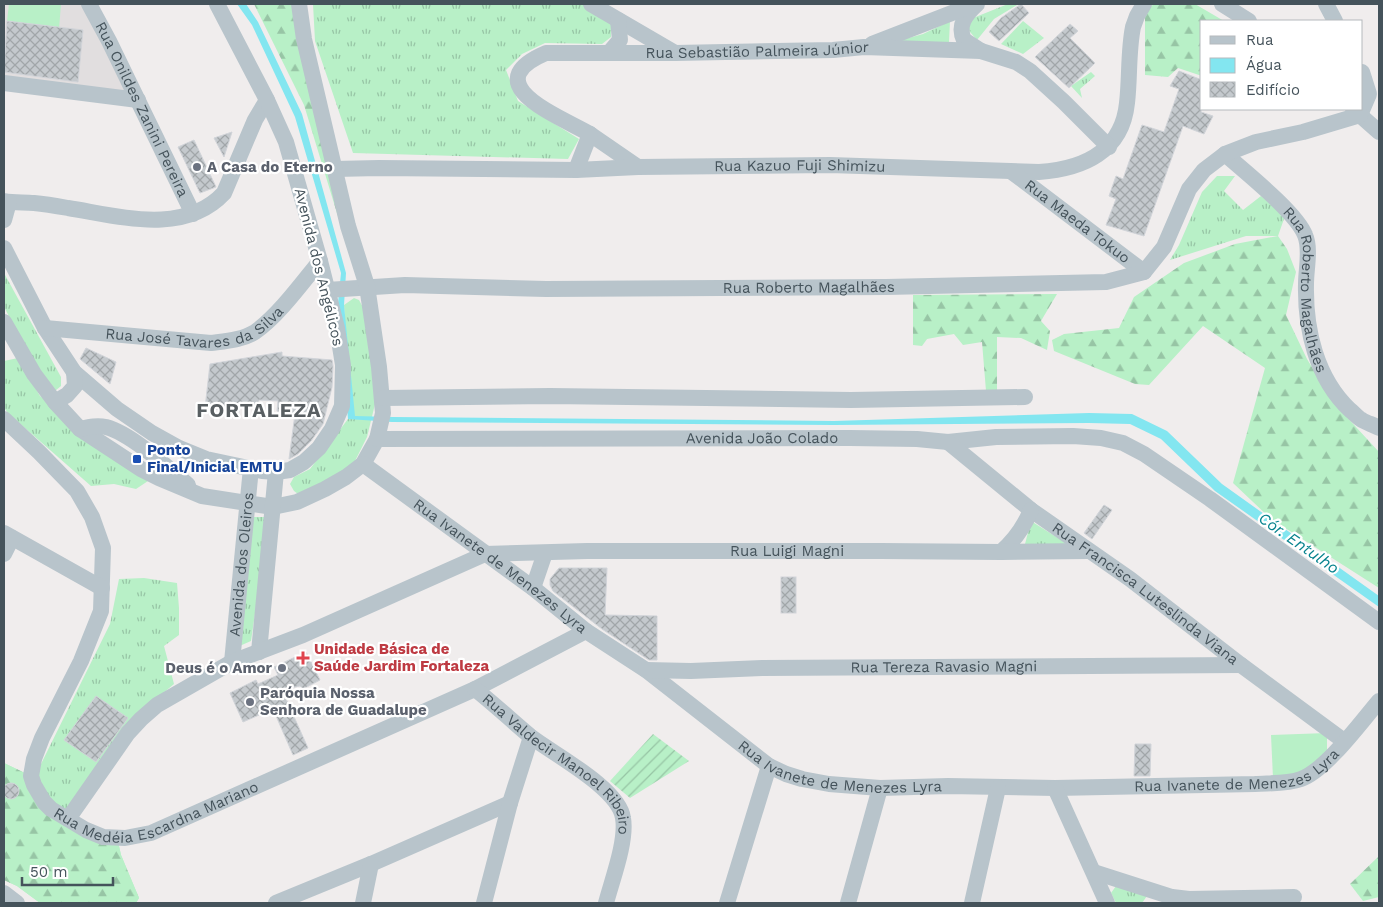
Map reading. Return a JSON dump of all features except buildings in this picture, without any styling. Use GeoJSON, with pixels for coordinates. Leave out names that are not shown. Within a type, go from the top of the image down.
{"type":"FeatureCollection","features":[{"type":"Feature","properties":{"kind":"street","name":"Rua Onildes Zanini Pereira"},"geometry":{"type":"LineString","coordinates":[[89,4],[138,100],[192,214]]}},
{"type":"Feature","properties":{"kind":"street","name":"Avenida dos Angélicos"},"geometry":{"type":"LineString","coordinates":[[4,248],[45,328],[74,372],[116,409],[152,433],[179,448],[206,459],[276,472],[290,470],[304,462],[319,448],[332,429],[342,406],[343,365],[337,328],[320,261],[280,128],[268,100],[216,4]]}},
{"type":"Feature","properties":{"kind":"street"},"geometry":{"type":"LineString","coordinates":[[4,322],[34,374],[55,402],[80,429],[142,469],[202,496],[273,507],[297,502],[325,490],[363,464],[377,439],[383,414],[380,367],[367,286],[348,226],[304,39],[299,4]]}},
{"type":"Feature","properties":{"kind":"street"},"geometry":{"type":"LineString","coordinates":[[591,4],[675,53]]}},
{"type":"Feature","properties":{"kind":"street"},"geometry":{"type":"LineString","coordinates":[[864,47],[976,4]]}},
{"type":"Feature","properties":{"kind":"street"},"geometry":{"type":"LineString","coordinates":[[976,4],[965,18],[961,34],[964,40],[981,51]]}},
{"type":"Feature","properties":{"kind":"street","name":"Rua Kazuo Fuji Shimizu"},"geometry":{"type":"LineString","coordinates":[[335,170],[379,168],[576,170],[638,167],[830,165],[1012,172],[1055,171],[1072,168],[1087,162],[1108,147],[1124,119],[1127,104],[1131,35],[1136,16],[1144,4]]}},
{"type":"Feature","properties":{"kind":"street"},"geometry":{"type":"LineString","coordinates":[[1222,4],[1247,20]]}},
{"type":"Feature","properties":{"kind":"street"},"geometry":{"type":"LineString","coordinates":[[1326,4],[1334,20]]}},
{"type":"Feature","properties":{"kind":"street"},"geometry":{"type":"LineString","coordinates":[[609,53],[620,40],[618,20]]}},
{"type":"Feature","properties":{"kind":"street","name":"Rua Sebastião Palmeira Júnior"},"geometry":{"type":"LineString","coordinates":[[590,134],[535,104],[526,96],[520,86],[518,76],[521,68],[529,60],[546,53],[675,53],[833,50],[864,47],[981,51],[1016,62],[1030,71],[1064,102],[1108,147]]}},
{"type":"Feature","properties":{"kind":"street"},"geometry":{"type":"LineString","coordinates":[[1363,75],[1369,94],[1363,103]]}},
{"type":"Feature","properties":{"kind":"street"},"geometry":{"type":"LineString","coordinates":[[4,83],[138,100]]}},
{"type":"Feature","properties":{"kind":"street"},"geometry":{"type":"LineString","coordinates":[[4,220],[6,202],[36,203],[147,220],[170,219],[192,214],[216,202],[224,192],[260,111],[268,100]]}},
{"type":"Feature","properties":{"kind":"street"},"geometry":{"type":"LineString","coordinates":[[1144,272],[1164,247],[1189,189],[1204,170],[1225,154],[1256,142],[1303,132],[1357,112],[1379,132]]}},
{"type":"Feature","properties":{"kind":"street"},"geometry":{"type":"LineString","coordinates":[[250,134],[268,125],[280,128]]}},
{"type":"Feature","properties":{"kind":"street"},"geometry":{"type":"LineString","coordinates":[[576,170],[590,134],[638,167]]}},
{"type":"Feature","properties":{"kind":"street","name":"Rua Roberto Magalhães"},"geometry":{"type":"LineString","coordinates":[[1225,154],[1296,219],[1306,235],[1308,249],[1307,317],[1312,344],[1321,368],[1342,403],[1361,420],[1379,428]]}},
{"type":"Feature","properties":{"kind":"street","name":"Rua Maeda Tokuo"},"geometry":{"type":"LineString","coordinates":[[1012,172],[1144,272]]}},
{"type":"Feature","properties":{"kind":"street","name":"Rua José Tavares da Silva"},"geometry":{"type":"LineString","coordinates":[[45,328],[211,343],[230,341],[255,332],[271,318],[320,261]]}},
{"type":"Feature","properties":{"kind":"street","name":"Rua Roberto Magalhães"},"geometry":{"type":"LineString","coordinates":[[327,290],[405,285],[546,288],[886,287],[1106,282],[1144,272]]}},
{"type":"Feature","properties":{"kind":"street"},"geometry":{"type":"LineString","coordinates":[[55,402],[67,395],[75,386],[74,372]]}},
{"type":"Feature","properties":{"kind":"street"},"geometry":{"type":"LineString","coordinates":[[382,398],[550,396],[851,400],[1025,397]]}},
{"type":"Feature","properties":{"kind":"street","name":"Rua Medéia Escardna Mariano"},"geometry":{"type":"LineString","coordinates":[[4,419],[77,491],[92,517],[103,548],[101,611],[81,661],[42,738],[34,759],[31,776],[38,793],[52,809],[86,830],[103,837],[125,838],[151,833],[476,689],[586,631]]}},
{"type":"Feature","properties":{"kind":"street","name":"Avenida João Colado"},"geometry":{"type":"LineString","coordinates":[[377,439],[850,438],[917,439],[948,442],[996,437],[1073,436],[1108,440],[1123,444],[1144,454],[1210,499],[1379,622]]}},
{"type":"Feature","properties":{"kind":"street","name":"Rua Francisca Luteslinda Viana"},"geometry":{"type":"LineString","coordinates":[[948,442],[1030,510],[1137,585],[1344,741]]}},
{"type":"Feature","properties":{"kind":"street","name":"Rua Ivanete de Menezes Lyra"},"geometry":{"type":"LineString","coordinates":[[363,464],[533,588],[586,631],[646,670],[768,766],[802,779],[830,784],[880,788],[948,786],[1055,788],[1255,784],[1299,780],[1310,775],[1325,763],[1379,701]]}},
{"type":"Feature","properties":{"kind":"street","name":"Avenida dos Oleiros"},"geometry":{"type":"LineString","coordinates":[[232,662],[251,468]]}},
{"type":"Feature","properties":{"kind":"street","name":"Avenida dos Oleiros"},"geometry":{"type":"LineString","coordinates":[[259,652],[276,472]]}},
{"type":"Feature","properties":{"kind":"street"},"geometry":{"type":"LineString","coordinates":[[1001,552],[1017,537],[1030,510]]}},
{"type":"Feature","properties":{"kind":"street"},"geometry":{"type":"LineString","coordinates":[[4,554],[8,535],[102,588]]}},
{"type":"Feature","properties":{"kind":"street","name":"Rua Luigi Magni"},"geometry":{"type":"LineString","coordinates":[[485,554],[587,551],[1001,552],[1088,550]]}},
{"type":"Feature","properties":{"kind":"street"},"geometry":{"type":"LineString","coordinates":[[533,588],[545,553]]}},
{"type":"Feature","properties":{"kind":"street"},"geometry":{"type":"LineString","coordinates":[[68,819],[106,763],[140,719],[157,705],[232,662],[303,635],[485,554]]}},
{"type":"Feature","properties":{"kind":"street","name":"Rua Tereza Ravasio Magni"},"geometry":{"type":"LineString","coordinates":[[646,670],[1241,665]]}},
{"type":"Feature","properties":{"kind":"street","name":"Rua Valdecir Manoel Ribeiro"},"geometry":{"type":"LineString","coordinates":[[476,689],[532,737],[595,781],[612,796],[623,817],[622,842],[606,903]]}},
{"type":"Feature","properties":{"kind":"street"},"geometry":{"type":"LineString","coordinates":[[484,903],[510,803],[532,737]]}},
{"type":"Feature","properties":{"kind":"street"},"geometry":{"type":"LineString","coordinates":[[727,903],[768,766]]}},
{"type":"Feature","properties":{"kind":"street"},"geometry":{"type":"LineString","coordinates":[[848,903],[880,788]]}},
{"type":"Feature","properties":{"kind":"street"},"geometry":{"type":"LineString","coordinates":[[972,903],[998,788]]}},
{"type":"Feature","properties":{"kind":"street"},"geometry":{"type":"LineString","coordinates":[[1055,788],[1107,903]]}},
{"type":"Feature","properties":{"kind":"street"},"geometry":{"type":"LineString","coordinates":[[276,903],[510,803]]}},
{"type":"Feature","properties":{"kind":"street"},"geometry":{"type":"LineString","coordinates":[[363,903],[370,864]]}},
{"type":"Feature","properties":{"kind":"street"},"geometry":{"type":"LineString","coordinates":[[1094,872],[1154,892],[1180,898],[1229,899],[1294,896]]}},
{"type":"Feature","properties":{"kind":"street"},"geometry":{"type":"LineString","coordinates":[[4,892],[17,903]]}},
{"type":"Feature","properties":{"kind":"shaded area"},"geometry":{"type":"Polygon","coordinates":[[[4,4],[82,4],[130,92],[4,76],[4,4]]]}},
{"type":"Feature","properties":{"kind":"green space"},"geometry":{"type":"Polygon","coordinates":[[[9,4],[61,4],[59,29],[7,21],[9,4]]]}},
{"type":"Feature","properties":{"kind":"green space"},"geometry":{"type":"Polygon","coordinates":[[[254,4],[300,4],[351,259],[304,105],[254,4]]]}},
{"type":"Feature","properties":{"kind":"green space"},"geometry":{"type":"Polygon","coordinates":[[[313,4],[588,4],[611,16],[611,37],[602,44],[545,43],[522,54],[506,70],[518,101],[579,139],[568,159],[353,153],[315,41],[313,4]]]}},
{"type":"Feature","properties":{"kind":"green space"},"geometry":{"type":"Polygon","coordinates":[[[1008,4],[1017,5],[994,19],[977,40],[970,32],[967,24],[973,18],[1008,4]]]}},
{"type":"Feature","properties":{"kind":"green space"},"geometry":{"type":"Polygon","coordinates":[[[1154,4],[1195,4],[1222,20],[1200,20],[1200,75],[1178,68],[1168,77],[1145,75],[1145,11],[1154,4]]]}},
{"type":"Feature","properties":{"kind":"green space"},"geometry":{"type":"Polygon","coordinates":[[[950,21],[949,42],[894,42],[923,34],[950,21]]]}},
{"type":"Feature","properties":{"kind":"green space"},"geometry":{"type":"Polygon","coordinates":[[[1023,21],[1044,38],[1023,54],[1001,44],[1023,21]]]}},
{"type":"Feature","properties":{"kind":"green space"},"geometry":{"type":"Polygon","coordinates":[[[1091,72],[1095,76],[1080,89],[1082,98],[1071,86],[1091,72]]]}},
{"type":"Feature","properties":{"kind":"green space"},"geometry":{"type":"Polygon","coordinates":[[[1217,176],[1235,176],[1224,191],[1243,210],[1261,196],[1285,216],[1278,236],[1246,236],[1170,260],[1179,245],[1202,192],[1217,176]]]}},
{"type":"Feature","properties":{"kind":"green space"},"geometry":{"type":"Polygon","coordinates":[[[1278,236],[1287,249],[1296,272],[1286,315],[1307,359],[1333,402],[1379,452],[1379,588],[1271,519],[1233,483],[1265,368],[1203,326],[1149,385],[1135,384],[1054,351],[1052,340],[1064,334],[1119,328],[1134,297],[1184,263],[1235,244],[1278,236]]]}},
{"type":"Feature","properties":{"kind":"green space"},"geometry":{"type":"Polygon","coordinates":[[[4,273],[61,377],[61,386],[55,391],[44,381],[4,307],[4,273]]]}},
{"type":"Feature","properties":{"kind":"green space"},"geometry":{"type":"Polygon","coordinates":[[[1057,294],[1041,321],[1050,331],[1047,350],[1021,338],[997,337],[997,391],[986,391],[982,342],[963,345],[954,334],[927,339],[922,346],[913,345],[913,295],[1057,294]]]}},
{"type":"Feature","properties":{"kind":"green space"},"geometry":{"type":"Polygon","coordinates":[[[354,298],[359,300],[366,313],[376,400],[367,437],[353,465],[301,496],[294,491],[290,484],[294,477],[310,469],[348,419],[348,370],[344,305],[354,298]]]}},
{"type":"Feature","properties":{"kind":"green space"},"geometry":{"type":"Polygon","coordinates":[[[18,358],[40,396],[151,479],[136,489],[114,484],[91,486],[9,414],[4,408],[4,361],[18,358]]]}},
{"type":"Feature","properties":{"kind":"green space"},"geometry":{"type":"Polygon","coordinates":[[[252,517],[269,517],[251,641],[235,648],[252,517]]]}},
{"type":"Feature","properties":{"kind":"green space"},"geometry":{"type":"Polygon","coordinates":[[[1031,521],[1069,545],[1025,544],[1031,521]]]}},
{"type":"Feature","properties":{"kind":"green space"},"geometry":{"type":"Polygon","coordinates":[[[144,578],[177,583],[179,635],[164,646],[174,684],[143,710],[68,819],[117,837],[121,855],[139,898],[136,903],[40,903],[17,886],[4,880],[4,763],[31,776],[41,764],[110,624],[119,579],[144,578]]]}},
{"type":"Feature","properties":{"kind":"green space"},"geometry":{"type":"Polygon","coordinates":[[[1327,733],[1327,750],[1319,768],[1273,778],[1271,735],[1327,733]]]}},
{"type":"Feature","properties":{"kind":"green space"},"geometry":{"type":"Polygon","coordinates":[[[653,734],[689,761],[630,798],[610,781],[653,734]]]}},
{"type":"Feature","properties":{"kind":"green space"},"geometry":{"type":"Polygon","coordinates":[[[4,763],[31,776],[44,802],[117,837],[121,855],[139,898],[136,903],[40,903],[17,886],[4,880],[4,763]]]}},
{"type":"Feature","properties":{"kind":"green space"},"geometry":{"type":"Polygon","coordinates":[[[1379,856],[1379,897],[1363,901],[1350,884],[1379,856]]]}},
{"type":"Feature","properties":{"kind":"green space"},"geometry":{"type":"Polygon","coordinates":[[[1116,886],[1147,896],[1142,903],[1116,903],[1111,893],[1116,886]]]}},
{"type":"Feature","properties":{"kind":"water","name":"Cór. Entulho"},"geometry":{"type":"Polygon","coordinates":[[[237,4],[246,4],[258,22],[302,114],[346,273],[344,305],[355,416],[834,421],[1089,413],[1132,414],[1167,431],[1222,484],[1379,596],[1379,607],[1215,491],[1161,439],[1130,424],[834,425],[392,422],[348,419],[338,303],[341,273],[295,117],[252,25],[237,4]]]}},
{"type":"Feature","properties":{"kind":"place","name":"A Casa do Eterno"},"geometry":{"type":"Point","coordinates":[197,167]}},
{"type":"Feature","properties":{"kind":"place","name":"Ponto Final/Inicial EMTU"},"geometry":{"type":"Point","coordinates":[137,459]}},
{"type":"Feature","properties":{"kind":"place","name":"Unidade Básica de Saúde Jardim Fortaleza"},"geometry":{"type":"Point","coordinates":[303,658]}},
{"type":"Feature","properties":{"kind":"place","name":"Deus é o Amor"},"geometry":{"type":"Point","coordinates":[282,668]}},
{"type":"Feature","properties":{"kind":"place","name":"Paróquia Nossa Senhora de Guadalupe"},"geometry":{"type":"Point","coordinates":[250,702]}},
{"type":"Feature","properties":{"kind":"district","name":"FORTALEZA"},"geometry":{"type":"Point","coordinates":[259,410]}}]}
